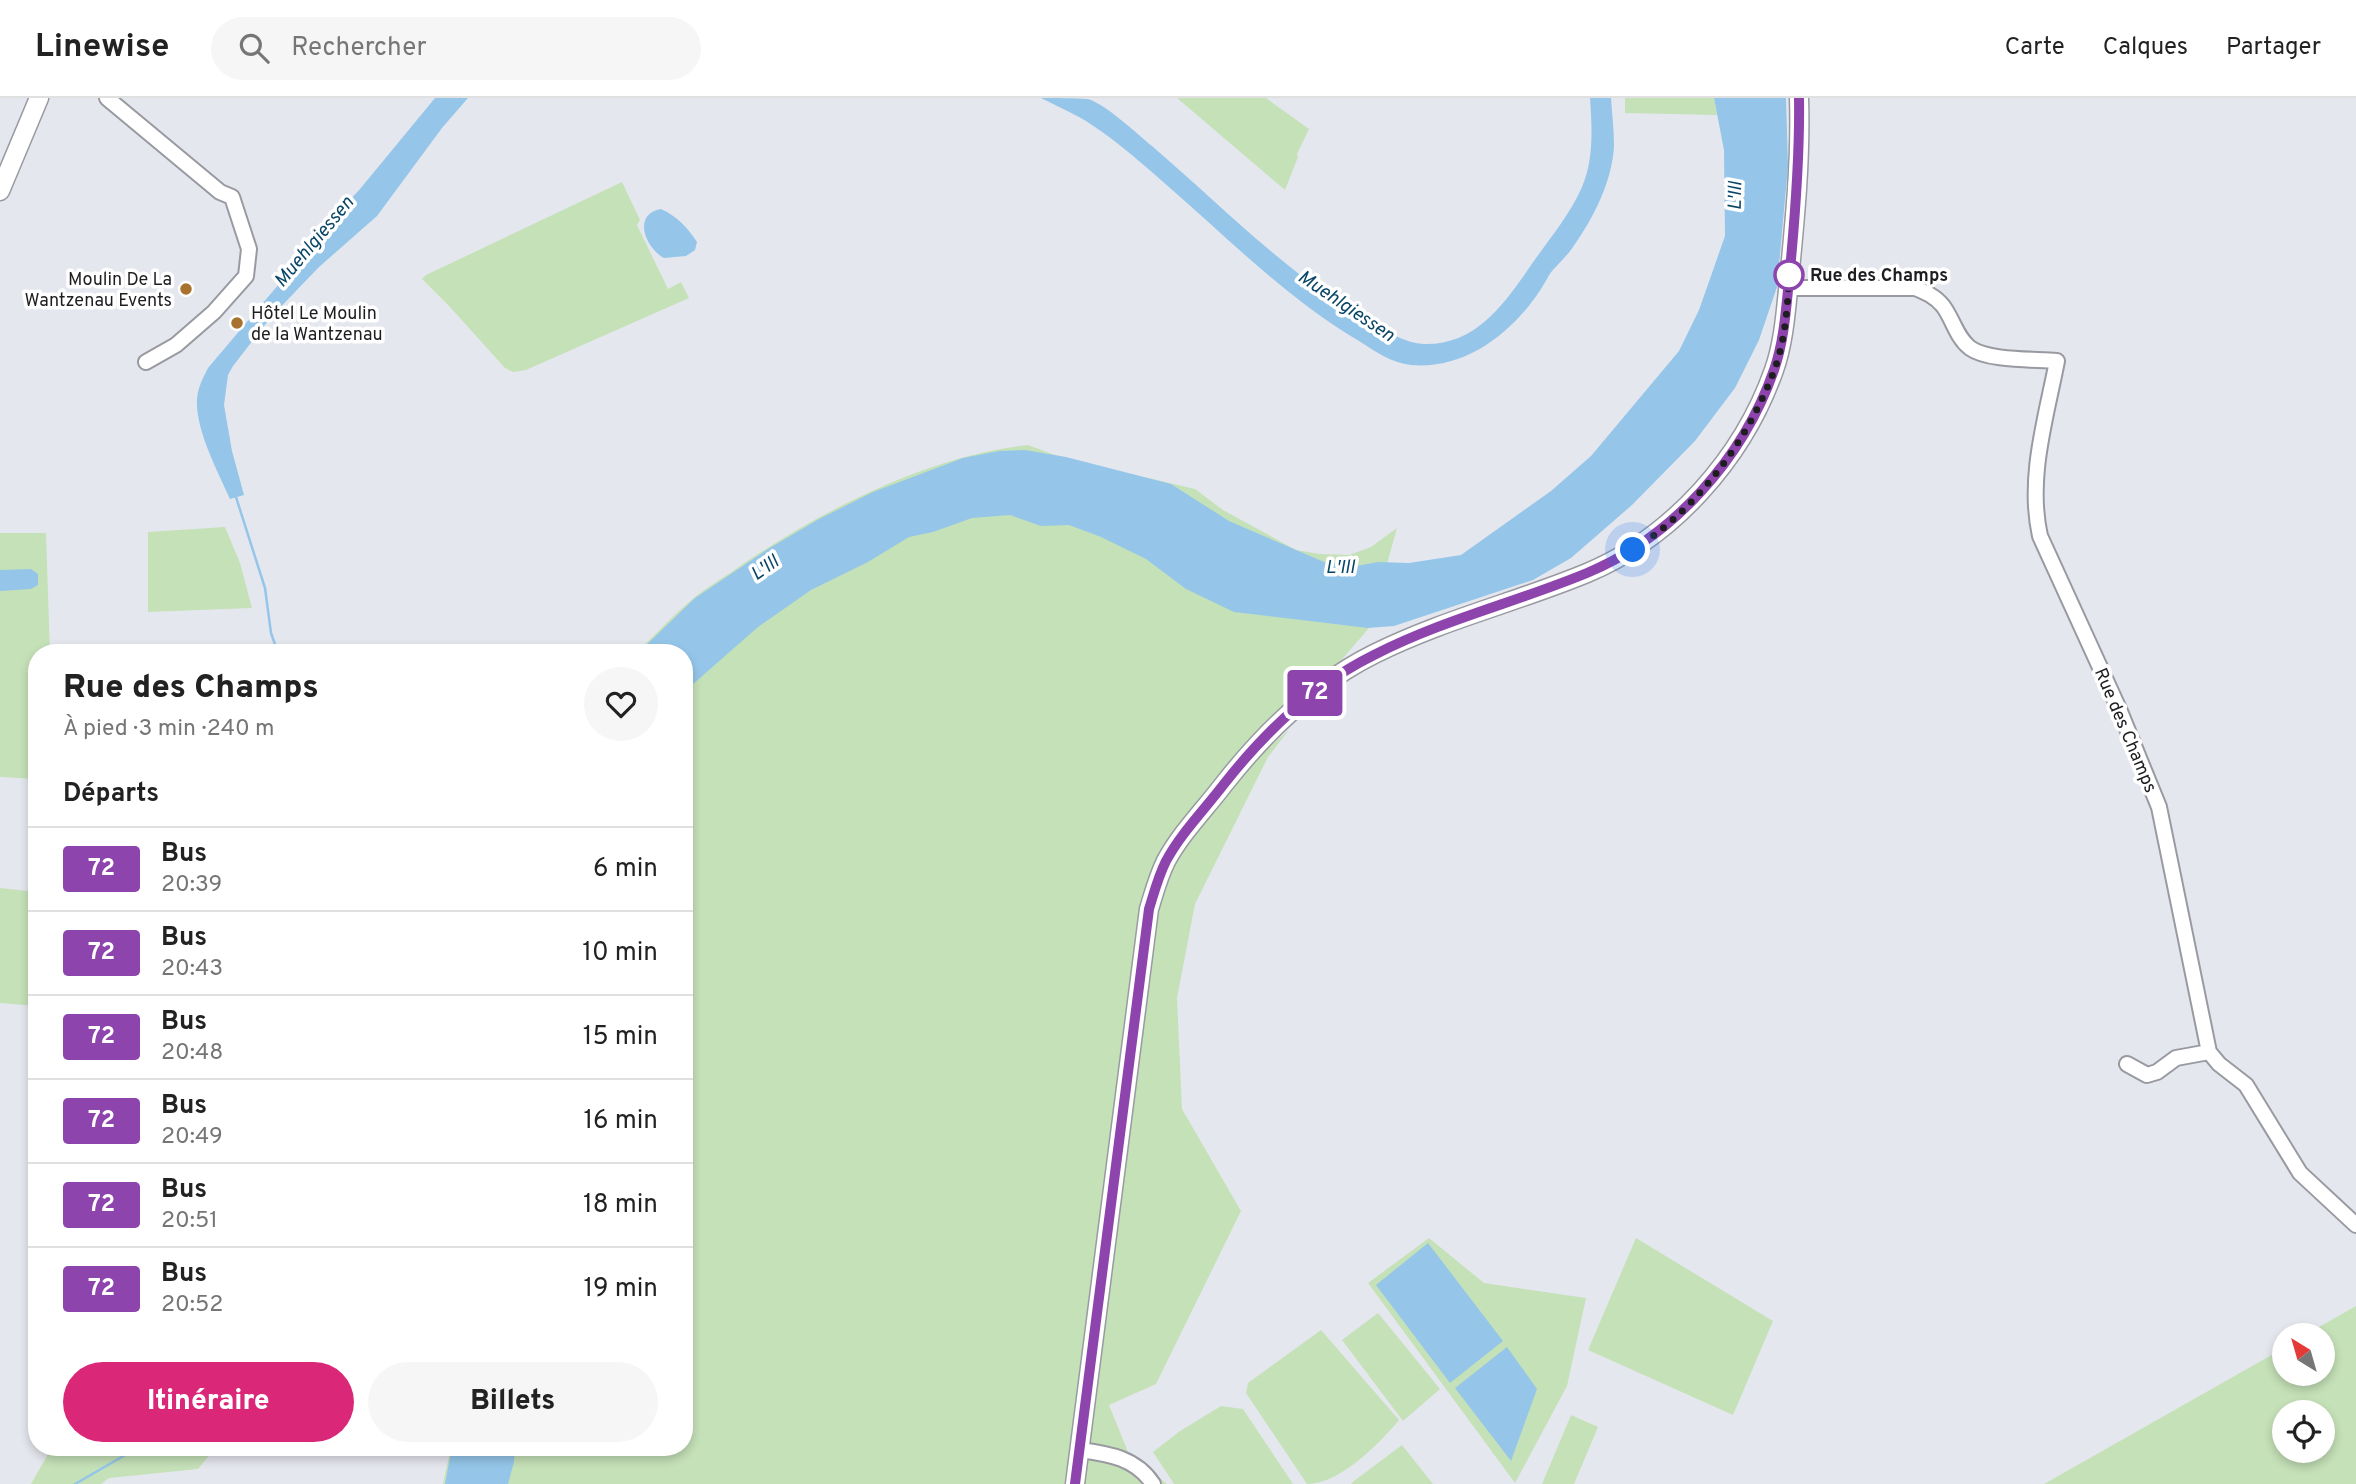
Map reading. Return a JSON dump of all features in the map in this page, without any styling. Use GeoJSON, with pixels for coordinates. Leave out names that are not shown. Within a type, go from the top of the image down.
{"type":"FeatureCollection","features":[{"type":"Feature","properties":{"kind":"main road"},"geometry":{"type":"LineString","coordinates":[[0,191],[39,98]]}},
{"type":"Feature","properties":{"kind":"main road"},"geometry":{"type":"LineString","coordinates":[[1075,1484],[1149,909],[1167,860],[1243,761],[1275,726],[1331,680],[1372,655],[1412,637],[1620,558],[1668,524],[1697,496],[1755,415],[1775,369],[1788,288],[1798,173],[1799,98]]}},
{"type":"Feature","properties":{"kind":"street"},"geometry":{"type":"LineString","coordinates":[[107,98],[220,192],[232,197],[249,249],[246,276],[214,312],[176,345],[146,362]]}},
{"type":"Feature","properties":{"kind":"street","name":"Rue des Champs"},"geometry":{"type":"LineString","coordinates":[[1788,288],[1915,288],[1931,295],[1942,306],[1959,337],[1983,355],[2057,361],[2039,457],[2035,511],[2040,536],[2119,709],[2159,807],[2208,1052]]}},
{"type":"Feature","properties":{"kind":"street"},"geometry":{"type":"LineString","coordinates":[[2127,1064],[2147,1074],[2157,1072],[2176,1058],[2208,1052],[2246,1085],[2300,1173],[2356,1225]]}},
{"type":"Feature","properties":{"kind":"street"},"geometry":{"type":"LineString","coordinates":[[1081,1450],[1118,1455],[1136,1466],[1153,1484]]}},
{"type":"Feature","properties":{"kind":"green space"},"geometry":{"type":"Polygon","coordinates":[[[1177,98],[1266,98],[1309,129],[1285,190],[1177,98]]]}},
{"type":"Feature","properties":{"kind":"green space"},"geometry":{"type":"Polygon","coordinates":[[[1625,98],[1714,98],[1717,115],[1625,113],[1625,98]]]}},
{"type":"Feature","properties":{"kind":"green space"},"geometry":{"type":"Polygon","coordinates":[[[622,182],[640,220],[637,225],[668,289],[681,282],[689,298],[526,370],[513,372],[505,368],[422,279],[426,275],[622,182]]]}},
{"type":"Feature","properties":{"kind":"green space"},"geometry":{"type":"Polygon","coordinates":[[[1028,445],[1063,458],[1195,489],[1223,510],[1296,550],[1349,555],[1371,547],[1397,528],[1369,628],[1258,757],[1289,730],[1268,757],[1195,904],[1177,998],[1182,1109],[1241,1211],[1156,1384],[1109,1405],[1128,1452],[1167,1484],[443,1484],[449,1456],[693,1456],[693,644],[645,644],[703,591],[797,530],[872,491],[911,475],[990,451],[1028,445]]]}},
{"type":"Feature","properties":{"kind":"green space"},"geometry":{"type":"Polygon","coordinates":[[[225,527],[240,563],[252,608],[148,612],[148,532],[225,527]]]}},
{"type":"Feature","properties":{"kind":"green space"},"geometry":{"type":"Polygon","coordinates":[[[0,533],[46,533],[50,644],[28,644],[28,779],[0,777],[0,533]]]}},
{"type":"Feature","properties":{"kind":"green space"},"geometry":{"type":"Polygon","coordinates":[[[0,888],[28,891],[28,1005],[0,1003],[0,888]]]}},
{"type":"Feature","properties":{"kind":"green space"},"geometry":{"type":"Polygon","coordinates":[[[1429,1238],[1484,1283],[1586,1298],[1567,1386],[1515,1483],[1368,1283],[1429,1238]]]}},
{"type":"Feature","properties":{"kind":"green space"},"geometry":{"type":"Polygon","coordinates":[[[1636,1238],[1773,1321],[1733,1415],[1588,1350],[1636,1238]]]}},
{"type":"Feature","properties":{"kind":"green space"},"geometry":{"type":"Polygon","coordinates":[[[2356,1306],[2356,1484],[2044,1484],[2272,1355],[2272,1386],[2335,1386],[2335,1323],[2326,1323],[2356,1306]]]}},
{"type":"Feature","properties":{"kind":"green space"},"geometry":{"type":"Polygon","coordinates":[[[1378,1313],[1440,1389],[1403,1421],[1342,1340],[1378,1313]]]}},
{"type":"Feature","properties":{"kind":"green space"},"geometry":{"type":"Polygon","coordinates":[[[1321,1330],[1399,1420],[1358,1461],[1332,1477],[1307,1484],[1246,1393],[1248,1383],[1321,1330]]]}},
{"type":"Feature","properties":{"kind":"green space"},"geometry":{"type":"Polygon","coordinates":[[[1221,1406],[1243,1409],[1293,1484],[1174,1484],[1153,1452],[1180,1431],[1221,1406]]]}},
{"type":"Feature","properties":{"kind":"green space"},"geometry":{"type":"Polygon","coordinates":[[[1571,1415],[1598,1427],[1574,1484],[1542,1484],[1571,1415]]]}},
{"type":"Feature","properties":{"kind":"green space"},"geometry":{"type":"Polygon","coordinates":[[[1402,1445],[1433,1484],[1351,1484],[1354,1481],[1402,1445]]]}},
{"type":"Feature","properties":{"kind":"green space"},"geometry":{"type":"Polygon","coordinates":[[[47,1456],[209,1456],[198,1469],[109,1478],[101,1484],[31,1484],[47,1456]]]}},
{"type":"Feature","properties":{"kind":"water"},"geometry":{"type":"Polygon","coordinates":[[[435,98],[468,98],[442,128],[377,216],[319,267],[271,317],[228,375],[224,405],[232,451],[244,495],[230,499],[208,450],[197,411],[198,390],[208,368],[279,284],[283,272],[360,189],[435,98]]]}},
{"type":"Feature","properties":{"kind":"water"},"geometry":{"type":"Polygon","coordinates":[[[1041,98],[1088,99],[1104,107],[1311,283],[1389,333],[1424,344],[1442,343],[1458,338],[1484,322],[1507,298],[1564,220],[1582,187],[1589,165],[1592,132],[1590,98],[1611,98],[1613,159],[1601,199],[1588,224],[1517,320],[1486,345],[1469,354],[1431,365],[1411,365],[1397,362],[1377,352],[1308,307],[1114,141],[1079,117],[1041,98]]]}},
{"type":"Feature","properties":{"kind":"water","name":"L'Ill"},"geometry":{"type":"Polygon","coordinates":[[[1714,98],[1786,98],[1788,166],[1777,287],[1759,340],[1735,388],[1695,441],[1632,505],[1571,558],[1533,580],[1394,626],[1368,628],[1234,612],[1186,589],[1146,559],[1101,537],[1069,525],[1041,526],[1010,515],[972,518],[933,532],[909,537],[868,562],[811,590],[758,627],[693,684],[693,644],[647,644],[695,598],[768,549],[819,519],[873,492],[963,458],[999,451],[1025,450],[1066,457],[1171,484],[1229,521],[1324,562],[1356,566],[1378,562],[1409,563],[1461,555],[1551,491],[1591,456],[1679,351],[1699,310],[1725,236],[1724,150],[1714,98]]]}},
{"type":"Feature","properties":{"kind":"water"},"geometry":{"type":"Polygon","coordinates":[[[661,209],[677,219],[690,232],[697,242],[695,250],[686,256],[664,258],[651,247],[644,224],[652,212],[661,209]]]}},
{"type":"Feature","properties":{"kind":"water"},"geometry":{"type":"Polygon","coordinates":[[[31,569],[38,574],[38,585],[31,589],[0,591],[0,570],[31,569]]]}},
{"type":"Feature","properties":{"kind":"water"},"geometry":{"type":"Polygon","coordinates":[[[1428,1243],[1503,1341],[1450,1383],[1376,1285],[1428,1243]]]}},
{"type":"Feature","properties":{"kind":"water"},"geometry":{"type":"Polygon","coordinates":[[[1507,1347],[1537,1389],[1511,1461],[1455,1388],[1507,1347]]]}},
{"type":"Feature","properties":{"kind":"water"},"geometry":{"type":"Polygon","coordinates":[[[450,1456],[514,1456],[508,1484],[445,1484],[450,1456]]]}},
{"type":"Feature","properties":{"kind":"waterway","name":"Muehlgiessen"},"geometry":{"type":"LineString","coordinates":[[235,494],[265,588],[275,644]]}},
{"type":"Feature","properties":{"kind":"waterway","name":"Muehlgiessen"},"geometry":{"type":"LineString","coordinates":[[75,1484],[123,1456]]}},
{"type":"Feature","properties":{"kind":"bus line","name":"72"},"geometry":{"type":"LineString","coordinates":[[1075,1484],[1149,909],[1167,860],[1243,761],[1275,726],[1331,680],[1372,655],[1412,637],[1620,558],[1646,542],[1697,496],[1729,455],[1755,415],[1775,369],[1788,288],[1798,173],[1799,98]]}},
{"type":"Feature","properties":{"kind":"place","name":"Rue des Champs"},"geometry":{"type":"Point","coordinates":[1789,275]}},
{"type":"Feature","properties":{"kind":"place","name":"Moulin De La Wantzenau Events"},"geometry":{"type":"Point","coordinates":[186,289]}},
{"type":"Feature","properties":{"kind":"place","name":"Hôtel Le Moulin de la Wantzenau"},"geometry":{"type":"Point","coordinates":[237,323]}},
{"type":"Feature","properties":{"kind":"route"},"geometry":{"type":"LineString","coordinates":[[1633,550],[1668,524],[1697,496],[1729,455],[1755,415],[1775,369],[1789,275]]}}]}
